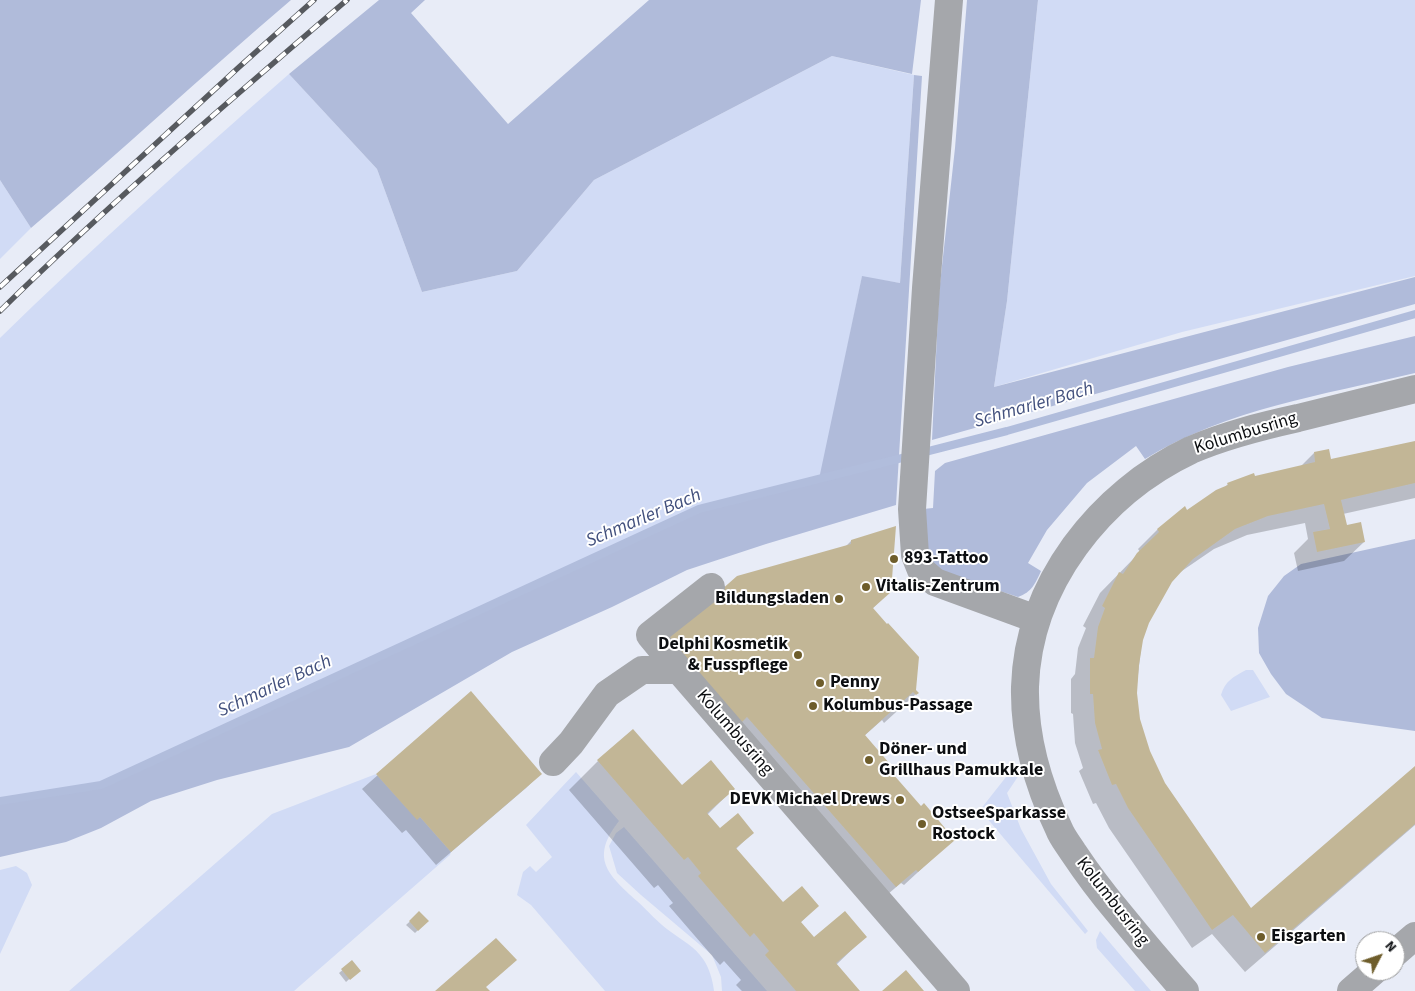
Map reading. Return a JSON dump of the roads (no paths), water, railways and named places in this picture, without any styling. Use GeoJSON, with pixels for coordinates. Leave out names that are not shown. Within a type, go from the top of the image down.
{"type":"FeatureCollection","features":[{"type":"Feature","properties":{"kind":"street"},"geometry":{"type":"LineString","coordinates":[[949,0],[926,288],[913,497],[915,555],[921,570],[935,582],[1036,619]]}},
{"type":"Feature","properties":{"kind":"street","name":"Kolumbusring"},"geometry":{"type":"LineString","coordinates":[[1185,991],[1090,879],[1059,831],[1038,777],[1027,724],[1025,686],[1036,619],[1055,577],[1072,547],[1102,512],[1140,481],[1168,462],[1192,450],[1249,429],[1415,389]]}},
{"type":"Feature","properties":{"kind":"street","name":"Kolumbusring"},"geometry":{"type":"LineString","coordinates":[[711,588],[650,635],[956,991]]}},
{"type":"Feature","properties":{"kind":"street"},"geometry":{"type":"LineString","coordinates":[[553,762],[571,743],[607,694],[642,670],[679,670]]}},
{"type":"Feature","properties":{"kind":"street"},"geometry":{"type":"LineString","coordinates":[[1405,944],[1415,936]]}},
{"type":"Feature","properties":{"kind":"street"},"geometry":{"type":"LineString","coordinates":[[1351,991],[1362,981]]}},
{"type":"Feature","properties":{"kind":"waterway","name":"Schmarler Bach"},"geometry":{"type":"LineString","coordinates":[[921,453],[1007,431],[1415,314]]}},
{"type":"Feature","properties":{"kind":"waterway","name":"Schmarler Bach"},"geometry":{"type":"LineString","coordinates":[[0,801],[101,785],[699,509],[910,456]]}},
{"type":"Feature","properties":{"kind":"railway"},"geometry":{"type":"LineString","coordinates":[[0,287],[314,0]]}},
{"type":"Feature","properties":{"kind":"railway"},"geometry":{"type":"LineString","coordinates":[[0,311],[127,191],[347,0]]}},
{"type":"Feature","properties":{"kind":"place","name":"893-Tattoo"},"geometry":{"type":"Point","coordinates":[894,559]}},
{"type":"Feature","properties":{"kind":"place","name":"Vitalis-Zentrum"},"geometry":{"type":"Point","coordinates":[866,587]}},
{"type":"Feature","properties":{"kind":"place","name":"Bildungsladen"},"geometry":{"type":"Point","coordinates":[839,599]}},
{"type":"Feature","properties":{"kind":"place","name":"Delphi Kosmetik & Fusspflege"},"geometry":{"type":"Point","coordinates":[798,655]}},
{"type":"Feature","properties":{"kind":"place","name":"Penny"},"geometry":{"type":"Point","coordinates":[820,683]}},
{"type":"Feature","properties":{"kind":"place","name":"Kolumbus-Passage"},"geometry":{"type":"Point","coordinates":[813,706]}},
{"type":"Feature","properties":{"kind":"place","name":"Döner- und Grillhaus Pamukkale"},"geometry":{"type":"Point","coordinates":[869,760]}},
{"type":"Feature","properties":{"kind":"place","name":"DEVK Michael Drews"},"geometry":{"type":"Point","coordinates":[900,800]}},
{"type":"Feature","properties":{"kind":"place","name":"OstseeSparkasse Rostock"},"geometry":{"type":"Point","coordinates":[922,824]}},
{"type":"Feature","properties":{"kind":"place","name":"Eisgarten"},"geometry":{"type":"Point","coordinates":[1261,937]}}]}
